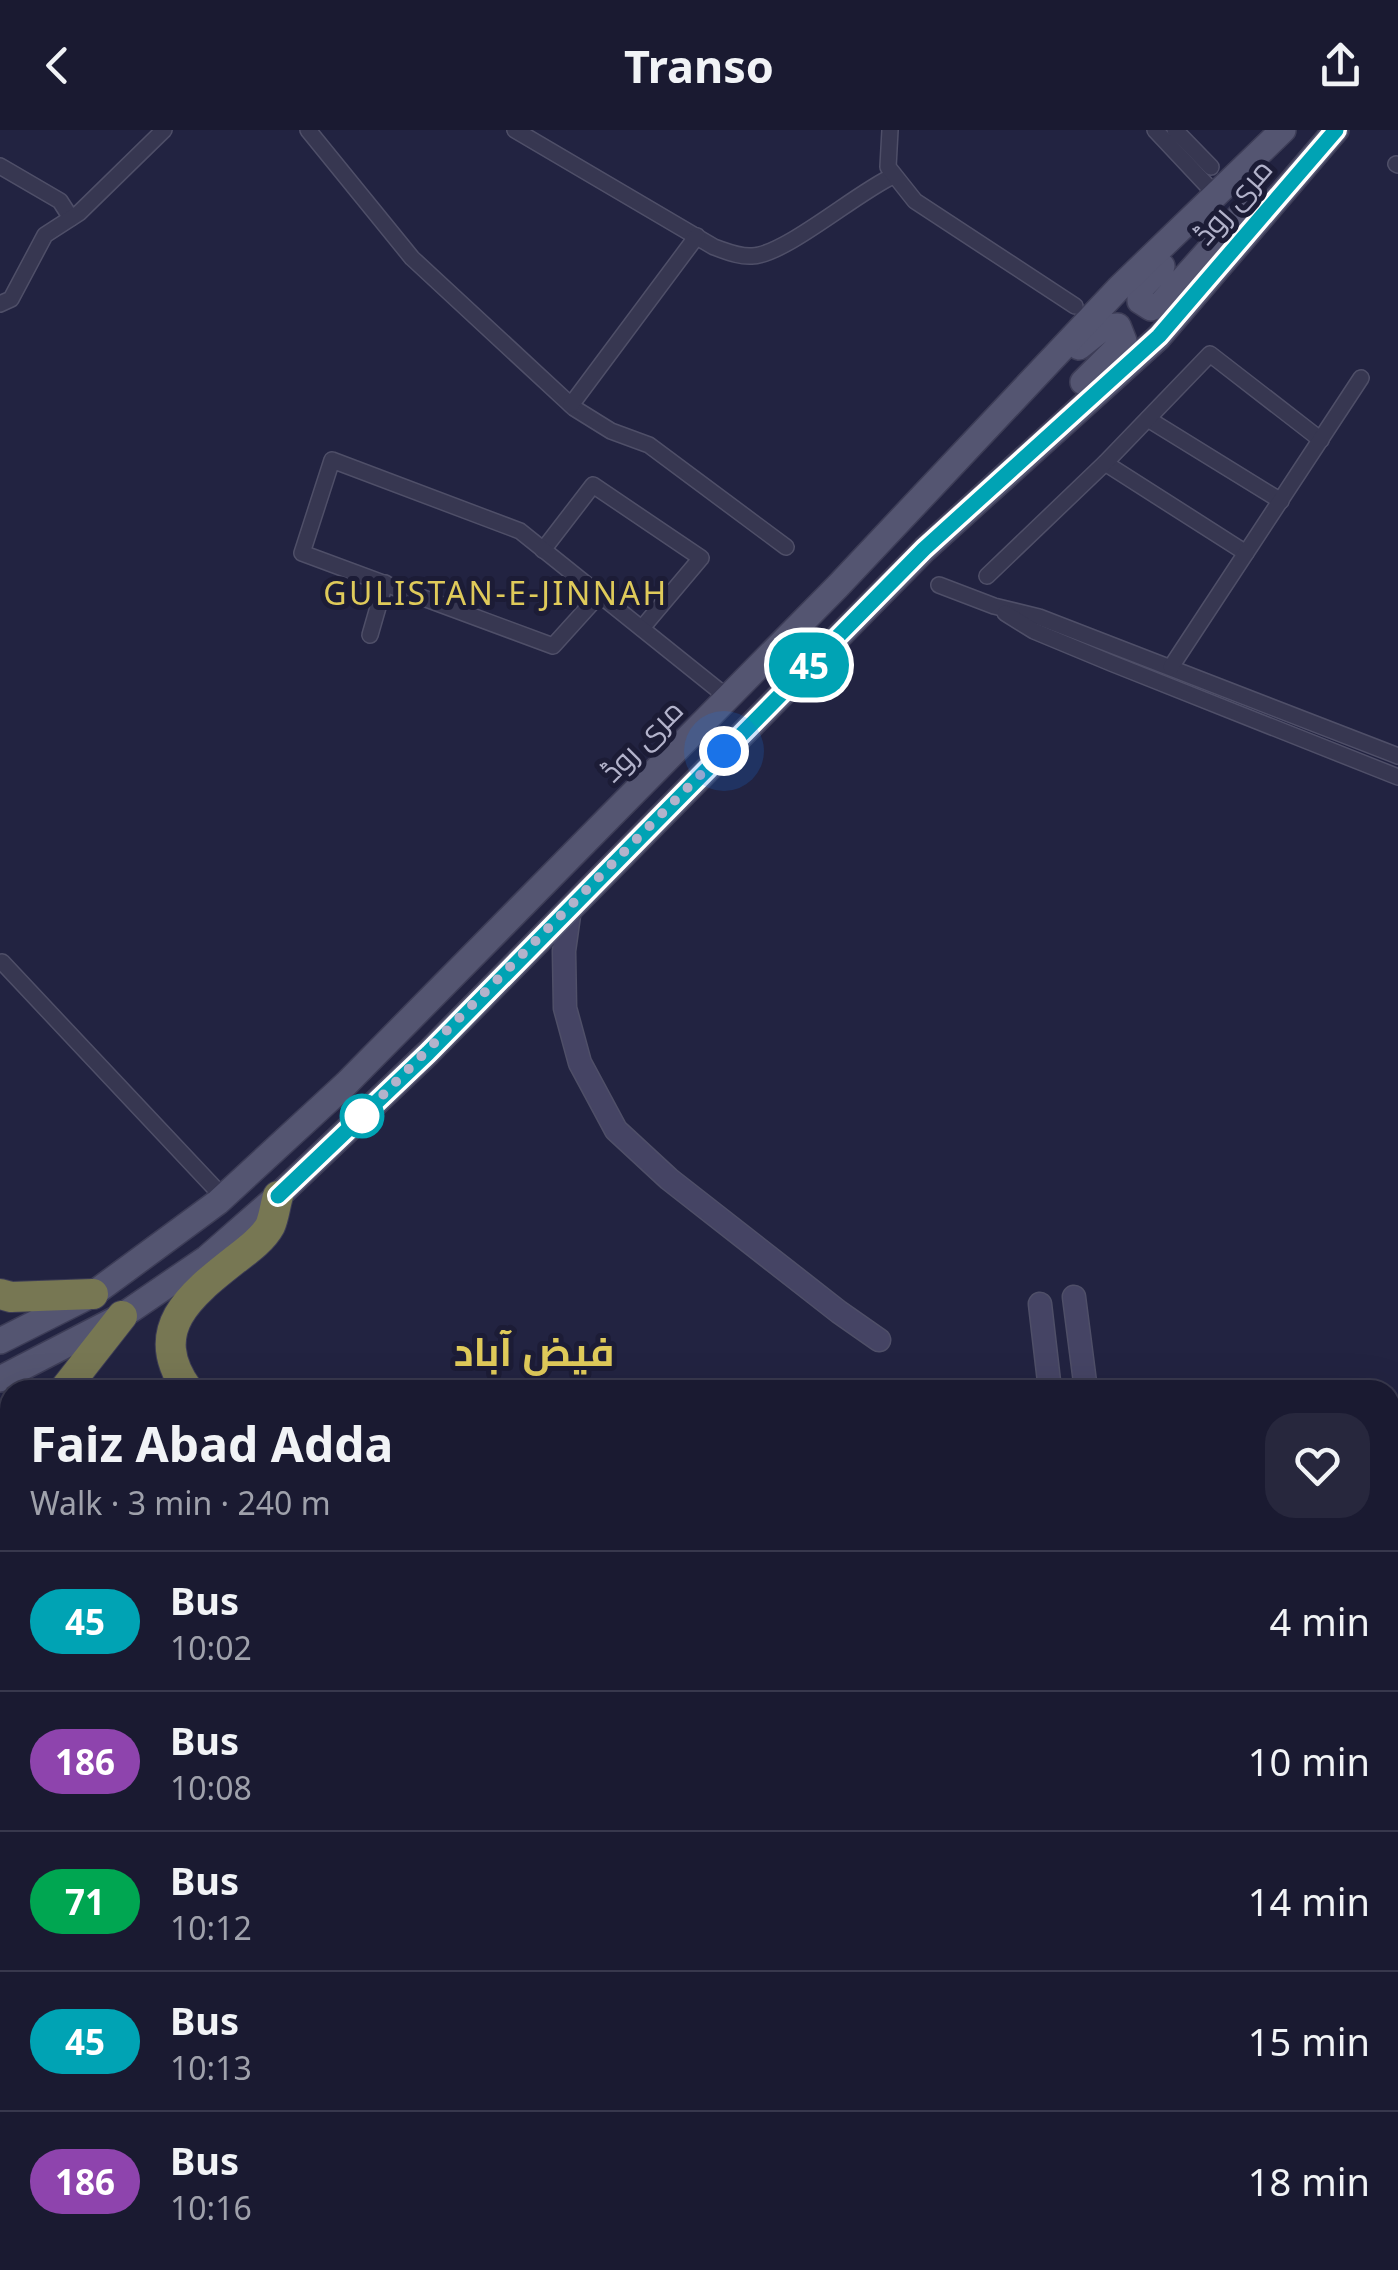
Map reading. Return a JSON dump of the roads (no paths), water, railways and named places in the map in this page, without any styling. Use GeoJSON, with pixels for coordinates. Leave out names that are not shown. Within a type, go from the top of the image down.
{"type":"FeatureCollection","features":[{"type":"Feature","properties":{"kind":"highway"},"geometry":{"type":"LineString","coordinates":[[181,1380],[170,1356],[169,1336],[178,1315],[209,1281],[269,1228],[278,1196]]}},
{"type":"Feature","properties":{"kind":"highway"},"geometry":{"type":"LineString","coordinates":[[0,1294],[93,1294]]}},
{"type":"Feature","properties":{"kind":"highway"},"geometry":{"type":"LineString","coordinates":[[72,1380],[122,1316]]}},
{"type":"Feature","properties":{"kind":"main road","name":"مری روڈ"},"geometry":{"type":"LineString","coordinates":[[0,1341],[93,1294],[224,1198],[346,1084],[838,586],[1119,288],[1284,130]]}},
{"type":"Feature","properties":{"kind":"main road"},"geometry":{"type":"LineString","coordinates":[[1292,130],[1258,171],[1140,289],[1140,301],[1150,308],[1161,304],[1252,202],[1332,130]]}},
{"type":"Feature","properties":{"kind":"main road","name":"مری روڈ"},"geometry":{"type":"LineString","coordinates":[[0,1379],[122,1316],[208,1258],[278,1196],[428,1053],[924,549],[1159,336],[1332,130]]}},
{"type":"Feature","properties":{"kind":"main road"},"geometry":{"type":"LineString","coordinates":[[838,586],[1020,416],[1080,346],[1104,327],[1118,326],[1124,341],[1020,441],[924,549]]}},
{"type":"Feature","properties":{"kind":"street"},"geometry":{"type":"LineString","coordinates":[[0,304],[11,299],[45,235],[71,218],[164,130]]}},
{"type":"Feature","properties":{"kind":"street"},"geometry":{"type":"LineString","coordinates":[[308,130],[412,258],[572,405],[611,432],[649,445],[786,547]]}},
{"type":"Feature","properties":{"kind":"street"},"geometry":{"type":"LineString","coordinates":[[515,130],[605,185],[732,254],[772,252],[893,176]]}},
{"type":"Feature","properties":{"kind":"street"},"geometry":{"type":"LineString","coordinates":[[890,130],[888,168],[915,202],[1075,306]]}},
{"type":"Feature","properties":{"kind":"street"},"geometry":{"type":"LineString","coordinates":[[1155,130],[1217,196]]}},
{"type":"Feature","properties":{"kind":"street"},"geometry":{"type":"LineString","coordinates":[[1175,130],[1211,167]]}},
{"type":"Feature","properties":{"kind":"street"},"geometry":{"type":"LineString","coordinates":[[0,166],[60,201],[71,218]]}},
{"type":"Feature","properties":{"kind":"street"},"geometry":{"type":"LineString","coordinates":[[572,405],[697,236]]}},
{"type":"Feature","properties":{"kind":"street"},"geometry":{"type":"LineString","coordinates":[[988,576],[1210,354],[1321,440]]}},
{"type":"Feature","properties":{"kind":"street"},"geometry":{"type":"LineString","coordinates":[[1171,667],[1362,378]]}},
{"type":"Feature","properties":{"kind":"street"},"geometry":{"type":"LineString","coordinates":[[1148,419],[1281,501]]}},
{"type":"Feature","properties":{"kind":"street"},"geometry":{"type":"LineString","coordinates":[[600,594],[554,646],[302,553],[332,460],[520,531],[543,550],[600,594],[642,628],[727,699]]}},
{"type":"Feature","properties":{"kind":"street"},"geometry":{"type":"LineString","coordinates":[[1104,463],[1246,553]]}},
{"type":"Feature","properties":{"kind":"street"},"geometry":{"type":"LineString","coordinates":[[543,550],[593,485],[701,558],[642,628]]}},
{"type":"Feature","properties":{"kind":"street"},"geometry":{"type":"LineString","coordinates":[[370,636],[385,584]]}},
{"type":"Feature","properties":{"kind":"street"},"geometry":{"type":"LineString","coordinates":[[938,585],[994,606],[1039,617],[1398,756]]}},
{"type":"Feature","properties":{"kind":"street"},"geometry":{"type":"LineString","coordinates":[[994,606],[1034,631],[1398,777]]}},
{"type":"Feature","properties":{"kind":"street"},"geometry":{"type":"LineString","coordinates":[[570,908],[564,950],[566,1008],[580,1063],[616,1130],[668,1178],[879,1340]]}},
{"type":"Feature","properties":{"kind":"street"},"geometry":{"type":"LineString","coordinates":[[2,962],[224,1198]]}},
{"type":"Feature","properties":{"kind":"street"},"geometry":{"type":"LineString","coordinates":[[1074,1298],[1085,1380]]}},
{"type":"Feature","properties":{"kind":"street"},"geometry":{"type":"LineString","coordinates":[[1040,1304],[1049,1380]]}},
{"type":"Feature","properties":{"kind":"district","name":"GULISTAN-E-JINNAH"},"geometry":{"type":"Point","coordinates":[496,592]}},
{"type":"Feature","properties":{"kind":"district","name":"فیض آباد"},"geometry":{"type":"Point","coordinates":[534,1350]}}]}
